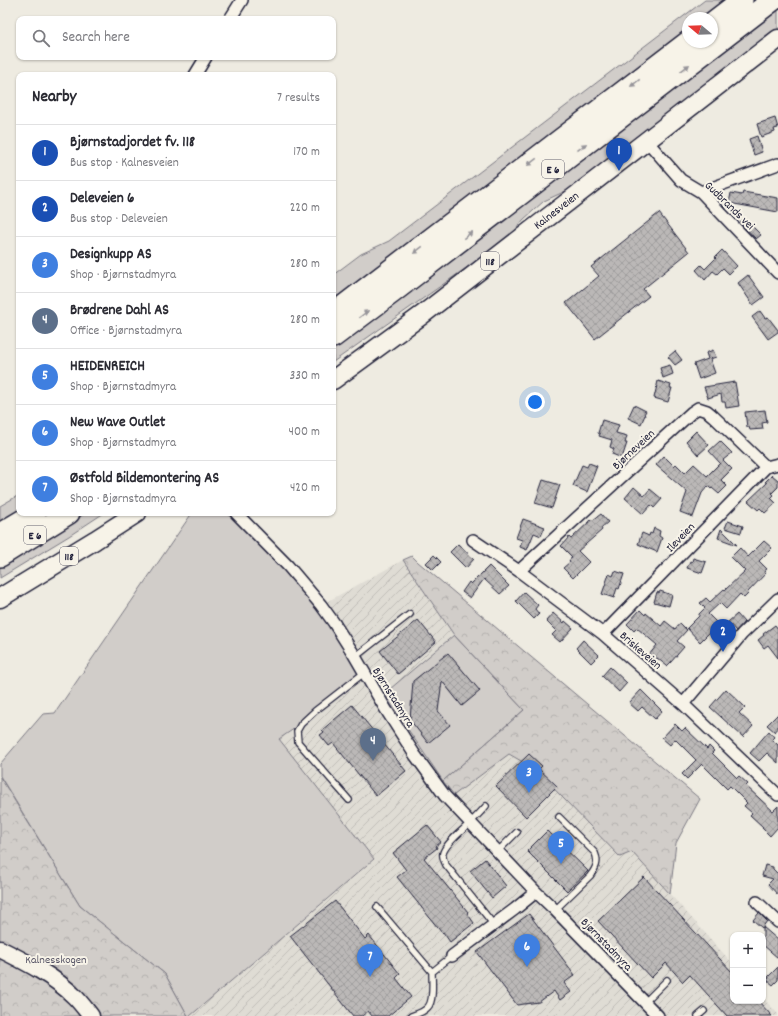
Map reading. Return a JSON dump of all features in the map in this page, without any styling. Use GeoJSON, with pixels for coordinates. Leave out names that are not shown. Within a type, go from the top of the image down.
{"type":"FeatureCollection","features":[{"type":"Feature","properties":{"kind":"highway"},"geometry":{"type":"LineString","coordinates":[[718,18],[742,0]]}},
{"type":"Feature","properties":{"kind":"highway","name":"E 6"},"geometry":{"type":"LineString","coordinates":[[336,335],[772,0]]}},
{"type":"Feature","properties":{"kind":"highway","name":"E 6"},"geometry":{"type":"LineString","coordinates":[[336,312],[682,47]]}},
{"type":"Feature","properties":{"kind":"highway","name":"E 6"},"geometry":{"type":"LineString","coordinates":[[0,534],[30,516]]}},
{"type":"Feature","properties":{"kind":"highway","name":"E 6"},"geometry":{"type":"LineString","coordinates":[[0,556],[64,516]]}},
{"type":"Feature","properties":{"kind":"main road","name":"Kalnesveien"},"geometry":{"type":"LineString","coordinates":[[336,378],[422,315],[778,39]]}},
{"type":"Feature","properties":{"kind":"main road","name":"118"},"geometry":{"type":"LineString","coordinates":[[0,598],[131,516]]}},
{"type":"Feature","properties":{"kind":"main road"},"geometry":{"type":"LineString","coordinates":[[0,948],[51,978],[76,998],[91,1016]]}},
{"type":"Feature","properties":{"kind":"street"},"geometry":{"type":"LineString","coordinates":[[232,16],[242,0]]}},
{"type":"Feature","properties":{"kind":"street"},"geometry":{"type":"LineString","coordinates":[[197,72],[204,60]]}},
{"type":"Feature","properties":{"kind":"street","name":"Gudbrands vei"},"geometry":{"type":"LineString","coordinates":[[646,140],[680,180],[701,192],[778,273]]}},
{"type":"Feature","properties":{"kind":"street"},"geometry":{"type":"LineString","coordinates":[[701,192],[778,164]]}},
{"type":"Feature","properties":{"kind":"street","name":"Bjørneveien"},"geometry":{"type":"LineString","coordinates":[[519,571],[698,408],[707,411],[713,416],[766,467]]}},
{"type":"Feature","properties":{"kind":"street"},"geometry":{"type":"LineString","coordinates":[[766,467],[778,464]]}},
{"type":"Feature","properties":{"kind":"street","name":"Ileveien"},"geometry":{"type":"LineString","coordinates":[[603,634],[766,467]]}},
{"type":"Feature","properties":{"kind":"street","name":"Bjørnstadmyra"},"geometry":{"type":"LineString","coordinates":[[239,516],[288,566],[321,605],[334,623],[415,755],[445,796],[536,892],[658,1016]]}},
{"type":"Feature","properties":{"kind":"street","name":"Briskeveien"},"geometry":{"type":"LineString","coordinates":[[473,540],[519,571],[603,634],[683,704],[778,795]]}},
{"type":"Feature","properties":{"kind":"street"},"geometry":{"type":"LineString","coordinates":[[683,704],[742,634],[778,599]]}},
{"type":"Feature","properties":{"kind":"street"},"geometry":{"type":"LineString","coordinates":[[452,956],[536,892]]}},
{"type":"Feature","properties":{"kind":"street"},"geometry":{"type":"LineString","coordinates":[[757,902],[778,922]]}},
{"type":"Feature","properties":{"kind":"lane"},"geometry":{"type":"LineString","coordinates":[[355,657],[410,614]]}},
{"type":"Feature","properties":{"kind":"lane"},"geometry":{"type":"LineString","coordinates":[[349,800],[298,742],[297,731],[301,724],[310,715],[364,673]]}},
{"type":"Feature","properties":{"kind":"lane"},"geometry":{"type":"LineString","coordinates":[[486,806],[446,847],[443,852],[443,860],[494,925]]}},
{"type":"Feature","properties":{"kind":"lane"},"geometry":{"type":"LineString","coordinates":[[555,910],[590,876],[594,871],[598,859],[595,853],[559,817]]}},
{"type":"Feature","properties":{"kind":"lane"},"geometry":{"type":"LineString","coordinates":[[498,851],[517,832]]}},
{"type":"Feature","properties":{"kind":"lane"},"geometry":{"type":"LineString","coordinates":[[377,907],[432,972],[432,999],[429,1006],[420,1013],[411,1016]]}},
{"type":"Feature","properties":{"kind":"lane"},"geometry":{"type":"LineString","coordinates":[[432,972],[452,956]]}},
{"type":"Feature","properties":{"kind":"lane"},"geometry":{"type":"LineString","coordinates":[[645,1002],[667,980]]}},
{"type":"Feature","properties":{"kind":"lane"},"geometry":{"type":"LineString","coordinates":[[698,1016],[704,1011]]}},
{"type":"Feature","properties":{"kind":"shaded area"},"geometry":{"type":"Polygon","coordinates":[[[403,560],[454,635],[384,694],[453,795],[508,754],[535,769],[632,852],[730,961],[730,1004],[766,1004],[766,1001],[778,1014],[778,1016],[190,1016],[374,860],[279,739],[301,724],[321,605],[403,560]]]}},
{"type":"Feature","properties":{"kind":"green space"},"geometry":{"type":"Polygon","coordinates":[[[705,0],[726,0],[711,12],[689,12],[705,0]]]}},
{"type":"Feature","properties":{"kind":"green space"},"geometry":{"type":"Polygon","coordinates":[[[778,7],[778,31],[570,189],[544,201],[523,220],[510,237],[336,360],[336,346],[458,255],[778,7]]]}},
{"type":"Feature","properties":{"kind":"green space"},"geometry":{"type":"Polygon","coordinates":[[[682,18],[682,34],[336,300],[336,273],[361,254],[389,241],[682,18]]]}},
{"type":"Feature","properties":{"kind":"green space"},"geometry":{"type":"Polygon","coordinates":[[[16,497],[16,514],[0,523],[0,506],[16,497]]]}},
{"type":"Feature","properties":{"kind":"green space"},"geometry":{"type":"Polygon","coordinates":[[[81,516],[99,516],[0,578],[0,568],[81,516]]]}},
{"type":"Feature","properties":{"kind":"green space"},"geometry":{"type":"Polygon","coordinates":[[[190,516],[239,516],[288,566],[364,673],[301,724],[279,739],[374,859],[190,1016],[188,1016],[165,974],[80,906],[0,776],[0,764],[43,714],[55,713],[190,516]]]}},
{"type":"Feature","properties":{"kind":"green space"},"geometry":{"type":"Polygon","coordinates":[[[412,556],[700,799],[676,843],[670,894],[632,852],[620,857],[535,769],[509,754],[454,795],[443,781],[524,710],[454,635],[403,560],[412,556]]]}},
{"type":"Feature","properties":{"kind":"green space"},"geometry":{"type":"Polygon","coordinates":[[[454,635],[524,710],[443,781],[384,694],[454,635]]]}},
{"type":"Feature","properties":{"kind":"green space","name":"Kalnesskogen"},"geometry":{"type":"Polygon","coordinates":[[[0,777],[80,906],[165,974],[188,1016],[0,1016],[0,777]]]}},
{"type":"Feature","properties":{"kind":"building"},"geometry":{"type":"Polygon","coordinates":[[[775,118],[778,128],[774,129],[775,132],[761,137],[757,124],[775,118]]]}},
{"type":"Feature","properties":{"kind":"building"},"geometry":{"type":"Polygon","coordinates":[[[757,136],[762,152],[754,155],[749,139],[757,136]]]}},
{"type":"Feature","properties":{"kind":"building"},"geometry":{"type":"Polygon","coordinates":[[[743,192],[778,198],[778,212],[729,203],[731,193],[742,195],[743,192]]]}},
{"type":"Feature","properties":{"kind":"building"},"geometry":{"type":"Polygon","coordinates":[[[659,213],[689,252],[643,289],[649,296],[595,339],[566,303],[599,276],[591,267],[659,213]]]}},
{"type":"Feature","properties":{"kind":"building"},"geometry":{"type":"Polygon","coordinates":[[[744,218],[761,235],[756,239],[740,222],[744,218]]]}},
{"type":"Feature","properties":{"kind":"building"},"geometry":{"type":"Polygon","coordinates":[[[722,250],[737,266],[729,274],[723,268],[717,274],[713,271],[705,280],[696,270],[701,265],[705,269],[722,250]]]}},
{"type":"Feature","properties":{"kind":"building"},"geometry":{"type":"Polygon","coordinates":[[[748,275],[764,297],[753,305],[738,283],[748,275]]]}},
{"type":"Feature","properties":{"kind":"building"},"geometry":{"type":"Polygon","coordinates":[[[760,311],[765,318],[768,317],[778,330],[778,332],[768,339],[752,317],[760,311]]]}},
{"type":"Feature","properties":{"kind":"building"},"geometry":{"type":"Polygon","coordinates":[[[713,350],[716,357],[710,359],[715,373],[699,379],[694,364],[708,359],[706,353],[713,350]]]}},
{"type":"Feature","properties":{"kind":"building"},"geometry":{"type":"Polygon","coordinates":[[[675,351],[682,360],[675,365],[668,357],[675,351]]]}},
{"type":"Feature","properties":{"kind":"building"},"geometry":{"type":"Polygon","coordinates":[[[670,365],[673,374],[663,378],[660,368],[670,365]]]}},
{"type":"Feature","properties":{"kind":"building"},"geometry":{"type":"Polygon","coordinates":[[[658,381],[671,385],[670,388],[672,388],[668,402],[654,398],[658,381]]]}},
{"type":"Feature","properties":{"kind":"building"},"geometry":{"type":"Polygon","coordinates":[[[735,382],[739,406],[726,408],[725,402],[722,402],[721,394],[708,398],[704,387],[735,382]]]}},
{"type":"Feature","properties":{"kind":"building"},"geometry":{"type":"Polygon","coordinates":[[[634,405],[646,411],[641,424],[628,418],[634,405]]]}},
{"type":"Feature","properties":{"kind":"building"},"geometry":{"type":"Polygon","coordinates":[[[765,410],[767,422],[762,423],[763,429],[750,430],[749,427],[747,427],[745,412],[765,410]]]}},
{"type":"Feature","properties":{"kind":"building"},"geometry":{"type":"Polygon","coordinates":[[[602,420],[619,425],[616,433],[627,436],[625,443],[627,443],[622,458],[612,454],[614,449],[610,447],[612,440],[599,436],[600,434],[598,433],[602,420]]]}},
{"type":"Feature","properties":{"kind":"building"},"geometry":{"type":"Polygon","coordinates":[[[696,431],[709,445],[698,455],[686,441],[696,431]]]}},
{"type":"Feature","properties":{"kind":"building"},"geometry":{"type":"Polygon","coordinates":[[[720,441],[732,453],[723,460],[732,469],[721,480],[727,486],[719,494],[708,486],[702,493],[693,517],[680,512],[687,492],[656,465],[664,456],[674,466],[676,464],[685,473],[694,464],[707,476],[720,463],[709,451],[720,441]]]}},
{"type":"Feature","properties":{"kind":"building"},"geometry":{"type":"Polygon","coordinates":[[[589,463],[597,466],[587,492],[573,486],[582,465],[587,467],[589,463]]]}},
{"type":"Feature","properties":{"kind":"building"},"geometry":{"type":"Polygon","coordinates":[[[772,475],[778,480],[778,487],[772,493],[774,495],[771,498],[776,503],[765,513],[760,508],[758,510],[748,501],[767,483],[765,482],[772,475]]]}},
{"type":"Feature","properties":{"kind":"building"},"geometry":{"type":"Polygon","coordinates":[[[543,480],[560,485],[552,508],[535,503],[543,480]]]}},
{"type":"Feature","properties":{"kind":"building"},"geometry":{"type":"Polygon","coordinates":[[[634,487],[644,496],[650,489],[662,499],[654,508],[651,505],[643,514],[625,498],[634,487]]]}},
{"type":"Feature","properties":{"kind":"building"},"geometry":{"type":"Polygon","coordinates":[[[601,514],[608,522],[601,528],[602,530],[578,551],[589,562],[573,578],[563,568],[570,562],[569,561],[572,557],[561,546],[569,537],[571,539],[592,519],[593,520],[601,514]]]}},
{"type":"Feature","properties":{"kind":"building"},"geometry":{"type":"Polygon","coordinates":[[[523,519],[545,527],[541,536],[534,533],[527,550],[520,547],[522,540],[516,538],[523,519]]]}},
{"type":"Feature","properties":{"kind":"building"},"geometry":{"type":"Polygon","coordinates":[[[728,521],[743,526],[741,533],[725,528],[728,521]]]}},
{"type":"Feature","properties":{"kind":"building"},"geometry":{"type":"Polygon","coordinates":[[[654,528],[660,531],[659,536],[662,538],[657,552],[638,544],[642,533],[649,536],[650,533],[652,534],[654,528]]]}},
{"type":"Feature","properties":{"kind":"building"},"geometry":{"type":"Polygon","coordinates":[[[721,529],[737,545],[718,538],[721,529]]]}},
{"type":"Feature","properties":{"kind":"building"},"geometry":{"type":"Polygon","coordinates":[[[764,541],[772,548],[759,561],[767,569],[764,571],[766,573],[744,598],[740,594],[726,609],[720,603],[708,614],[718,624],[700,642],[687,628],[705,608],[700,603],[706,598],[710,602],[745,571],[731,557],[740,548],[748,557],[764,541]]]}},
{"type":"Feature","properties":{"kind":"building"},"geometry":{"type":"Polygon","coordinates":[[[458,544],[474,559],[466,568],[450,552],[458,544]]]}},
{"type":"Feature","properties":{"kind":"building"},"geometry":{"type":"Polygon","coordinates":[[[434,555],[441,562],[433,570],[426,563],[434,555]]]}},
{"type":"Feature","properties":{"kind":"building"},"geometry":{"type":"Polygon","coordinates":[[[693,558],[706,562],[702,573],[687,568],[690,561],[692,562],[693,558]]]}},
{"type":"Feature","properties":{"kind":"building"},"geometry":{"type":"Polygon","coordinates":[[[489,566],[509,586],[500,594],[484,579],[470,598],[462,592],[469,582],[471,584],[489,566]]]}},
{"type":"Feature","properties":{"kind":"building"},"geometry":{"type":"Polygon","coordinates":[[[615,571],[624,574],[614,598],[602,594],[609,574],[613,576],[615,571]]]}},
{"type":"Feature","properties":{"kind":"building"},"geometry":{"type":"Polygon","coordinates":[[[660,591],[672,595],[669,606],[654,602],[657,592],[659,593],[660,591]]]}},
{"type":"Feature","properties":{"kind":"building"},"geometry":{"type":"Polygon","coordinates":[[[524,592],[538,605],[535,609],[539,614],[534,619],[516,601],[524,592]]]}},
{"type":"Feature","properties":{"kind":"building"},"geometry":{"type":"Polygon","coordinates":[[[640,610],[645,615],[646,613],[661,626],[665,621],[675,629],[680,623],[687,630],[677,641],[684,647],[667,666],[657,658],[654,661],[648,656],[657,645],[637,628],[634,631],[627,624],[640,610]]]}},
{"type":"Feature","properties":{"kind":"building"},"geometry":{"type":"Polygon","coordinates":[[[553,613],[564,623],[565,621],[573,628],[560,642],[552,635],[556,631],[546,621],[553,613]]]}},
{"type":"Feature","properties":{"kind":"building"},"geometry":{"type":"Polygon","coordinates":[[[737,614],[744,622],[736,631],[728,622],[737,614]]]}},
{"type":"Feature","properties":{"kind":"building"},"geometry":{"type":"Polygon","coordinates":[[[418,620],[436,642],[398,674],[380,651],[418,620]]]}},
{"type":"Feature","properties":{"kind":"building"},"geometry":{"type":"Polygon","coordinates":[[[775,625],[778,629],[778,658],[768,645],[764,648],[758,640],[775,625]]]}},
{"type":"Feature","properties":{"kind":"building"},"geometry":{"type":"Polygon","coordinates":[[[583,640],[599,655],[591,663],[576,648],[583,640]]]}},
{"type":"Feature","properties":{"kind":"building"},"geometry":{"type":"Polygon","coordinates":[[[448,653],[480,691],[462,706],[442,681],[438,711],[450,725],[428,743],[410,720],[413,681],[448,653]]]}},
{"type":"Feature","properties":{"kind":"building"},"geometry":{"type":"Polygon","coordinates":[[[610,667],[627,683],[619,692],[602,676],[610,667]]]}},
{"type":"Feature","properties":{"kind":"building"},"geometry":{"type":"Polygon","coordinates":[[[726,689],[745,707],[739,713],[753,726],[743,737],[710,707],[726,689]]]}},
{"type":"Feature","properties":{"kind":"building"},"geometry":{"type":"Polygon","coordinates":[[[641,690],[662,711],[655,719],[642,707],[638,711],[629,703],[641,690]]]}},
{"type":"Feature","properties":{"kind":"building"},"geometry":{"type":"Polygon","coordinates":[[[352,705],[406,771],[376,796],[333,743],[329,746],[320,735],[324,732],[322,730],[352,705]]]}},
{"type":"Feature","properties":{"kind":"building"},"geometry":{"type":"Polygon","coordinates":[[[778,714],[778,728],[775,732],[767,725],[778,714]]]}},
{"type":"Feature","properties":{"kind":"building"},"geometry":{"type":"Polygon","coordinates":[[[675,724],[682,731],[685,728],[707,749],[709,746],[714,751],[712,753],[737,778],[739,776],[748,784],[746,786],[773,811],[778,806],[778,827],[770,836],[750,815],[752,813],[744,806],[747,803],[730,786],[727,789],[702,764],[687,779],[682,774],[696,760],[675,739],[670,745],[662,738],[675,724]]]}},
{"type":"Feature","properties":{"kind":"building"},"geometry":{"type":"Polygon","coordinates":[[[769,731],[774,737],[772,739],[778,745],[778,763],[767,753],[759,761],[750,753],[769,731]]]}},
{"type":"Feature","properties":{"kind":"building"},"geometry":{"type":"Polygon","coordinates":[[[529,754],[542,766],[539,769],[557,786],[526,817],[496,786],[529,754]]]}},
{"type":"Feature","properties":{"kind":"building"},"geometry":{"type":"Polygon","coordinates":[[[427,825],[441,842],[436,846],[437,848],[424,858],[468,912],[467,913],[474,923],[450,942],[397,877],[406,870],[393,853],[427,825]]]}},
{"type":"Feature","properties":{"kind":"building"},"geometry":{"type":"Polygon","coordinates":[[[547,831],[588,871],[567,891],[527,851],[547,831]]]}},
{"type":"Feature","properties":{"kind":"building"},"geometry":{"type":"Polygon","coordinates":[[[485,859],[506,886],[492,898],[470,871],[485,859]]]}},
{"type":"Feature","properties":{"kind":"building"},"geometry":{"type":"Polygon","coordinates":[[[765,865],[773,867],[778,874],[778,895],[768,884],[773,879],[762,876],[765,865]]]}},
{"type":"Feature","properties":{"kind":"building"},"geometry":{"type":"Polygon","coordinates":[[[644,877],[730,970],[730,1004],[761,1004],[772,1016],[727,1016],[690,975],[683,982],[666,963],[651,978],[598,921],[644,877]]]}},
{"type":"Feature","properties":{"kind":"building"},"geometry":{"type":"Polygon","coordinates":[[[335,901],[365,939],[369,935],[400,974],[396,978],[411,997],[388,1016],[372,1016],[368,1011],[362,1016],[353,1016],[290,936],[335,901]]]}},
{"type":"Feature","properties":{"kind":"building"},"geometry":{"type":"Polygon","coordinates":[[[759,913],[767,921],[762,928],[753,920],[759,913]]]}},
{"type":"Feature","properties":{"kind":"building"},"geometry":{"type":"Polygon","coordinates":[[[529,914],[575,975],[564,983],[571,992],[560,1000],[554,991],[539,1002],[517,1005],[477,952],[529,914]]]}},
{"type":"Feature","properties":{"kind":"building"},"geometry":{"type":"Polygon","coordinates":[[[763,927],[778,940],[778,958],[766,948],[766,932],[763,932],[763,927]]]}},
{"type":"Feature","properties":{"kind":"building"},"geometry":{"type":"Polygon","coordinates":[[[778,967],[778,980],[773,985],[767,980],[778,967]]]}},
{"type":"Feature","properties":{"kind":"place","name":"Bjørnstadjordet fv. 118"},"geometry":{"type":"Point","coordinates":[619,171]}},
{"type":"Feature","properties":{"kind":"place","name":"Deleveien 6"},"geometry":{"type":"Point","coordinates":[723,652]}},
{"type":"Feature","properties":{"kind":"place","name":"Brødrene Dahl AS"},"geometry":{"type":"Point","coordinates":[373,761]}},
{"type":"Feature","properties":{"kind":"place","name":"Designkupp AS"},"geometry":{"type":"Point","coordinates":[529,793]}},
{"type":"Feature","properties":{"kind":"place","name":"HEIDENREICH"},"geometry":{"type":"Point","coordinates":[561,864]}},
{"type":"Feature","properties":{"kind":"place","name":"New Wave Outlet"},"geometry":{"type":"Point","coordinates":[527,967]}},
{"type":"Feature","properties":{"kind":"place","name":"Østfold Bildemontering AS"},"geometry":{"type":"Point","coordinates":[370,977]}}]}
